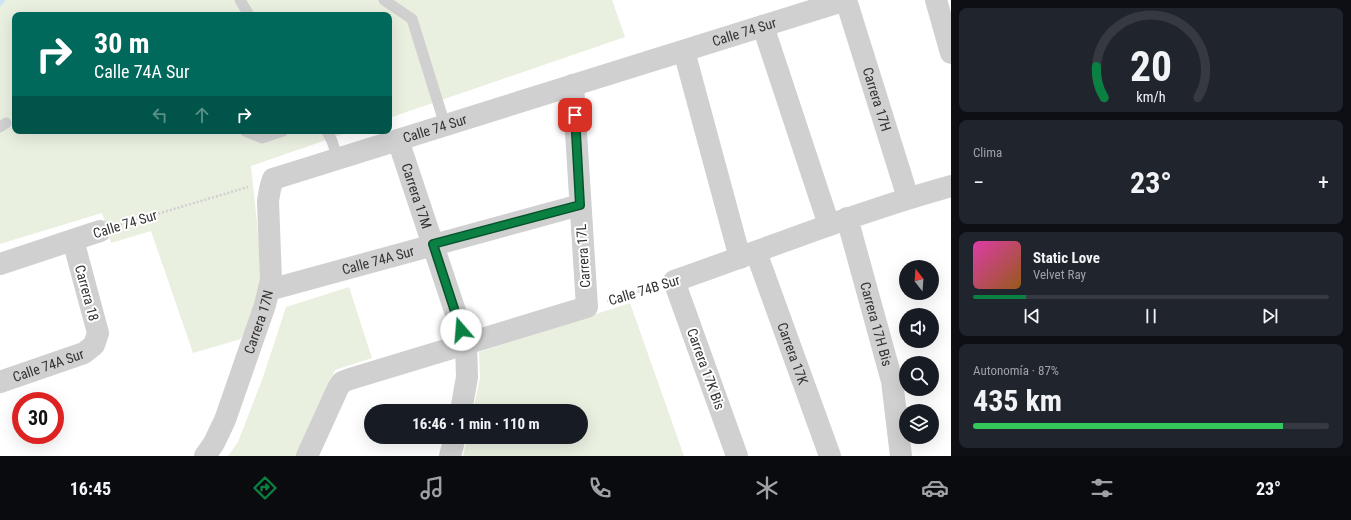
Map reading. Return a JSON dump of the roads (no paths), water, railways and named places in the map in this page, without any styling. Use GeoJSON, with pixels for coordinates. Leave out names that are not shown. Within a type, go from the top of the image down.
{"type":"FeatureCollection","features":[{"type":"Feature","properties":{"kind":"street","name":"Calle 74 Sur"},"geometry":{"type":"LineString","coordinates":[[273,179],[846,0]]}},
{"type":"Feature","properties":{"kind":"street","name":"Carrera 17H"},"geometry":{"type":"LineString","coordinates":[[846,0],[908,198]]}},
{"type":"Feature","properties":{"kind":"street"},"geometry":{"type":"LineString","coordinates":[[936,0],[951,53]]}},
{"type":"Feature","properties":{"kind":"street","name":"Carrera 17H Bis"},"geometry":{"type":"LineString","coordinates":[[763,26],[838,221],[892,381],[901,456]]}},
{"type":"Feature","properties":{"kind":"street","name":"Carrera 17K"},"geometry":{"type":"LineString","coordinates":[[684,51],[748,255],[830,456]]}},
{"type":"Feature","properties":{"kind":"street","name":"Carrera 17L"},"geometry":{"type":"LineString","coordinates":[[466,344],[587,307],[573,85]]}},
{"type":"Feature","properties":{"kind":"street","name":"Carrera 17M"},"geometry":{"type":"LineString","coordinates":[[398,140],[466,344],[467,377],[462,404]]}},
{"type":"Feature","properties":{"kind":"street","name":"Carrera 17N"},"geometry":{"type":"LineString","coordinates":[[205,456],[214,443],[225,420],[266,305],[271,273],[268,201],[273,179]]}},
{"type":"Feature","properties":{"kind":"street","name":"Calle 74B Sur"},"geometry":{"type":"LineString","coordinates":[[674,281],[838,221],[908,198],[951,186]]}},
{"type":"Feature","properties":{"kind":"street","name":"Calle 74A Sur"},"geometry":{"type":"LineString","coordinates":[[269,290],[580,205]]}},
{"type":"Feature","properties":{"kind":"street","name":"Calle 74 Sur"},"geometry":{"type":"LineString","coordinates":[[0,264],[100,231]]}},
{"type":"Feature","properties":{"kind":"street","name":"Carrera 18"},"geometry":{"type":"LineString","coordinates":[[73,240],[98,333],[94,345]]}},
{"type":"Feature","properties":{"kind":"street","name":"Carrera 17K Bis"},"geometry":{"type":"LineString","coordinates":[[674,281],[737,456]]}},
{"type":"Feature","properties":{"kind":"street"},"geometry":{"type":"LineString","coordinates":[[307,456],[342,382],[466,344]]}},
{"type":"Feature","properties":{"kind":"street","name":"Calle 74A Sur"},"geometry":{"type":"LineString","coordinates":[[0,382],[84,353],[94,345]]}},
{"type":"Feature","properties":{"kind":"street"},"geometry":{"type":"LineString","coordinates":[[450,456],[453,444]]}},
{"type":"Feature","properties":{"kind":"lane"},"geometry":{"type":"LineString","coordinates":[[240,0],[247,12]]}},
{"type":"Feature","properties":{"kind":"lane"},"geometry":{"type":"LineString","coordinates":[[384,0],[412,19],[445,125]]}},
{"type":"Feature","properties":{"kind":"lane"},"geometry":{"type":"LineString","coordinates":[[252,134],[262,138],[274,134]]}},
{"type":"Feature","properties":{"kind":"lane"},"geometry":{"type":"LineString","coordinates":[[328,134],[338,159]]}}]}
